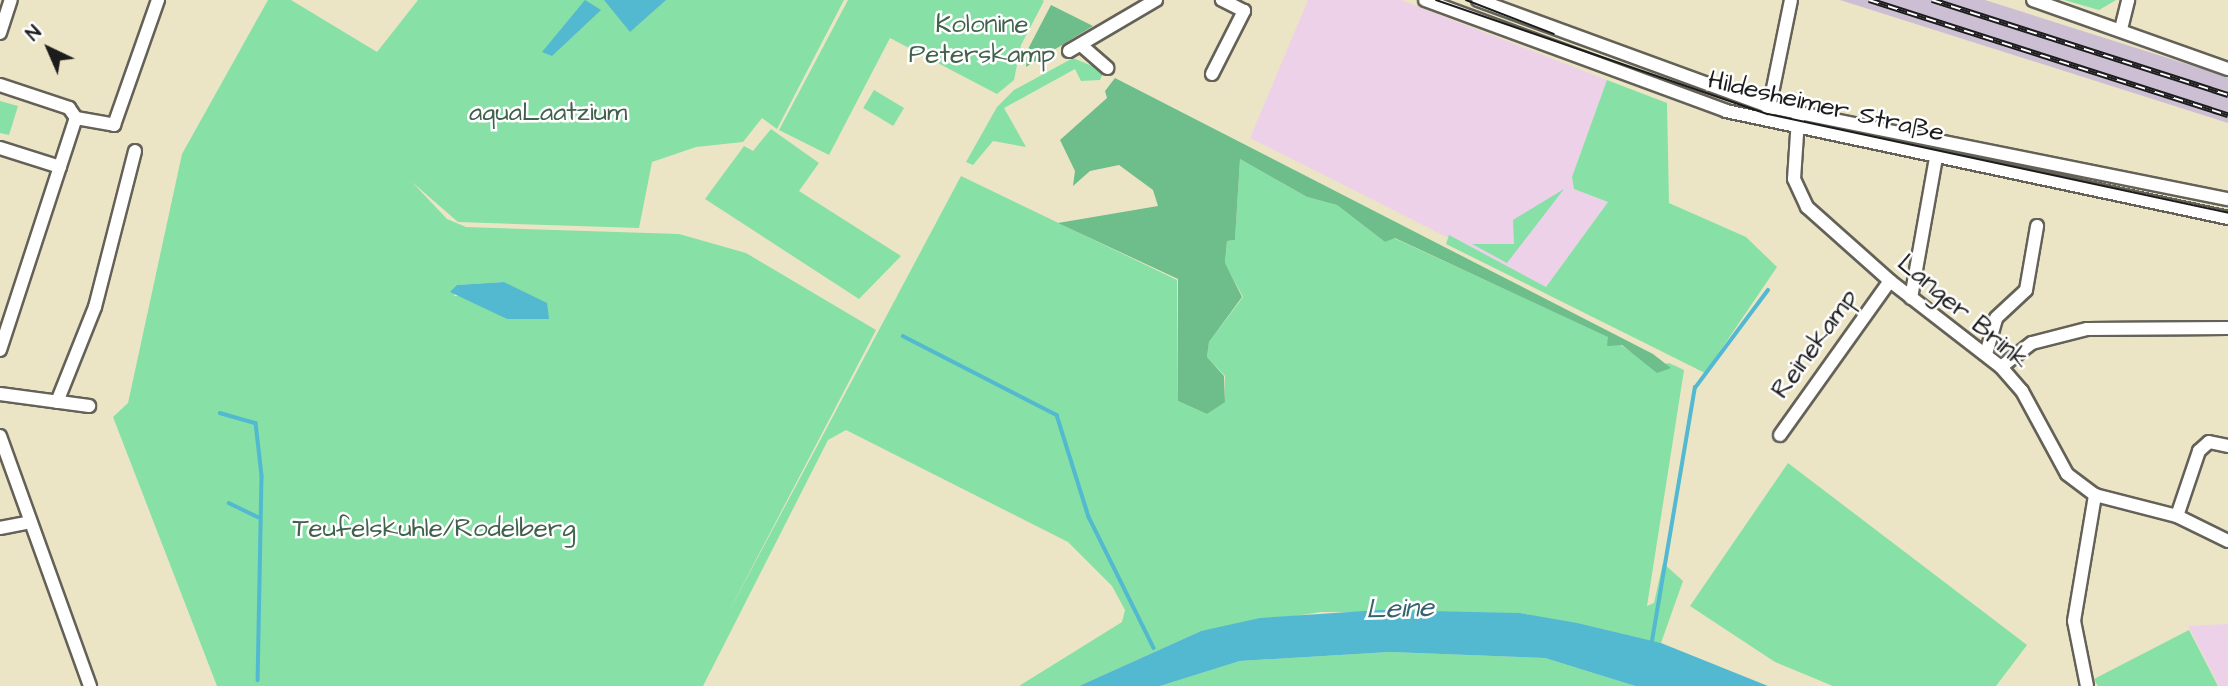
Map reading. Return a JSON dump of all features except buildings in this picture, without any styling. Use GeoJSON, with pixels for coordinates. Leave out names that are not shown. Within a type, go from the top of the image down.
{"type":"FeatureCollection","features":[{"type":"Feature","properties":{"kind":"street"},"geometry":{"type":"LineString","coordinates":[[0,33],[11,0]]}},
{"type":"Feature","properties":{"kind":"street"},"geometry":{"type":"LineString","coordinates":[[0,85],[69,108],[76,118],[107,127],[118,120],[158,0]]}},
{"type":"Feature","properties":{"kind":"street"},"geometry":{"type":"LineString","coordinates":[[1107,68],[1075,48],[1156,0]]}},
{"type":"Feature","properties":{"kind":"street"},"geometry":{"type":"LineString","coordinates":[[1212,74],[1244,11],[1222,0]]}},
{"type":"Feature","properties":{"kind":"street","name":"Hildesheimer Straße"},"geometry":{"type":"LineString","coordinates":[[1425,0],[1766,121],[1798,121],[2228,199]]}},
{"type":"Feature","properties":{"kind":"street","name":"Hildesheimer Straße"},"geometry":{"type":"LineString","coordinates":[[1478,0],[1678,79],[1770,107],[1798,121],[1936,157],[2228,218]]}},
{"type":"Feature","properties":{"kind":"street"},"geometry":{"type":"LineString","coordinates":[[1766,121],[1791,0]]}},
{"type":"Feature","properties":{"kind":"street"},"geometry":{"type":"LineString","coordinates":[[2033,0],[2228,69]]}},
{"type":"Feature","properties":{"kind":"street"},"geometry":{"type":"LineString","coordinates":[[2121,29],[2128,0]]}},
{"type":"Feature","properties":{"kind":"street"},"geometry":{"type":"LineString","coordinates":[[0,349],[76,118]]}},
{"type":"Feature","properties":{"kind":"street","name":"Langer Brink"},"geometry":{"type":"LineString","coordinates":[[1798,121],[1798,192],[1889,281],[2001,368],[2036,415],[2054,460],[2095,495],[2177,516],[2228,541]]}},
{"type":"Feature","properties":{"kind":"street"},"geometry":{"type":"LineString","coordinates":[[0,148],[60,167]]}},
{"type":"Feature","properties":{"kind":"street"},"geometry":{"type":"LineString","coordinates":[[57,402],[95,307],[135,150]]}},
{"type":"Feature","properties":{"kind":"street"},"geometry":{"type":"LineString","coordinates":[[1911,298],[1936,157]]}},
{"type":"Feature","properties":{"kind":"street"},"geometry":{"type":"LineString","coordinates":[[1986,354],[1996,318],[2026,290],[2037,226]]}},
{"type":"Feature","properties":{"kind":"street","name":"Reinekamp"},"geometry":{"type":"LineString","coordinates":[[1780,435],[1889,281]]}},
{"type":"Feature","properties":{"kind":"street"},"geometry":{"type":"LineString","coordinates":[[2001,368],[2032,343],[2087,330],[2228,328]]}},
{"type":"Feature","properties":{"kind":"street"},"geometry":{"type":"LineString","coordinates":[[0,394],[89,406]]}},
{"type":"Feature","properties":{"kind":"street"},"geometry":{"type":"LineString","coordinates":[[0,436],[90,686]]}},
{"type":"Feature","properties":{"kind":"street"},"geometry":{"type":"LineString","coordinates":[[2177,516],[2199,451],[2209,442],[2228,446]]}},
{"type":"Feature","properties":{"kind":"street"},"geometry":{"type":"LineString","coordinates":[[2087,686],[2075,608],[2095,495]]}},
{"type":"Feature","properties":{"kind":"street"},"geometry":{"type":"LineString","coordinates":[[0,528],[30,523]]}},
{"type":"Feature","properties":{"kind":"shaded area"},"geometry":{"type":"Polygon","coordinates":[[[1308,0],[1401,0],[1607,80],[1572,177],[1574,189],[1608,202],[1546,287],[1250,138],[1308,0]]]}},
{"type":"Feature","properties":{"kind":"shaded area"},"geometry":{"type":"Polygon","coordinates":[[[1840,0],[1985,0],[2228,77],[2228,123],[1840,0]]]}},
{"type":"Feature","properties":{"kind":"shaded area"},"geometry":{"type":"Polygon","coordinates":[[[2228,624],[2228,686],[2219,686],[2188,626],[2228,624]]]}},
{"type":"Feature","properties":{"kind":"green space"},"geometry":{"type":"Polygon","coordinates":[[[268,0],[291,0],[377,52],[418,0],[844,0],[777,129],[762,118],[743,142],[696,147],[652,162],[639,228],[458,222],[412,182],[447,219],[466,227],[679,234],[746,253],[876,330],[725,619],[961,176],[1177,280],[1178,401],[1207,414],[1225,401],[1225,376],[1207,357],[1209,342],[1243,297],[1225,264],[1227,241],[1235,240],[1240,159],[1307,197],[1337,205],[1385,242],[1394,238],[1609,337],[1653,367],[1669,363],[1684,370],[1647,606],[1654,603],[1663,563],[1683,581],[1661,643],[1520,613],[1321,612],[1201,631],[1079,686],[1019,686],[1122,622],[1125,610],[1112,586],[1068,542],[846,430],[828,440],[703,686],[217,686],[113,417],[128,403],[182,154],[268,0]],[[504,282],[457,285],[454,296],[468,296],[507,319],[519,292],[504,282]]]}},
{"type":"Feature","properties":{"kind":"green space","name":"Kolonine Peterskamp"},"geometry":{"type":"Polygon","coordinates":[[[848,0],[1044,1],[1021,45],[1014,80],[997,94],[890,38],[829,155],[779,130],[848,0]]]}},
{"type":"Feature","properties":{"kind":"green space"},"geometry":{"type":"Polygon","coordinates":[[[2064,0],[2116,0],[2099,10],[2064,0]]]}},
{"type":"Feature","properties":{"kind":"green space"},"geometry":{"type":"Polygon","coordinates":[[[1051,5],[1093,26],[1026,67],[1027,51],[1051,5]]]}},
{"type":"Feature","properties":{"kind":"green space"},"geometry":{"type":"Polygon","coordinates":[[[1073,58],[1104,71],[1100,80],[1081,81],[1075,69],[1004,108],[1026,147],[993,141],[973,165],[966,162],[997,107],[1014,90],[1073,58]]]}},
{"type":"Feature","properties":{"kind":"green space"},"geometry":{"type":"Polygon","coordinates":[[[1115,78],[1653,354],[1671,368],[1657,373],[1622,345],[1607,346],[1608,337],[1395,238],[1385,242],[1337,205],[1307,197],[1240,159],[1235,240],[1227,241],[1225,263],[1242,297],[1209,342],[1207,357],[1224,376],[1225,402],[1207,414],[1178,401],[1178,279],[1058,223],[1158,206],[1153,190],[1119,165],[1090,171],[1073,186],[1075,171],[1060,140],[1107,98],[1105,91],[1115,78]]]}},
{"type":"Feature","properties":{"kind":"green space"},"geometry":{"type":"Polygon","coordinates":[[[1607,80],[1667,103],[1669,203],[1746,237],[1777,267],[1705,373],[1446,244],[1449,235],[1546,287],[1608,202],[1574,189],[1572,177],[1607,80]]]}},
{"type":"Feature","properties":{"kind":"green space"},"geometry":{"type":"Polygon","coordinates":[[[874,90],[904,108],[893,126],[863,108],[874,90]]]}},
{"type":"Feature","properties":{"kind":"green space"},"geometry":{"type":"Polygon","coordinates":[[[0,101],[18,106],[9,135],[0,133],[0,101]]]}},
{"type":"Feature","properties":{"kind":"green space"},"geometry":{"type":"Polygon","coordinates":[[[771,129],[819,163],[799,191],[901,256],[859,299],[705,199],[744,146],[753,151],[771,129]]]}},
{"type":"Feature","properties":{"kind":"green space"},"geometry":{"type":"Polygon","coordinates":[[[1564,189],[1507,263],[1472,244],[1514,244],[1513,220],[1564,189]]]}},
{"type":"Feature","properties":{"kind":"green space"},"geometry":{"type":"Polygon","coordinates":[[[1788,463],[2027,645],[1996,686],[1833,686],[1775,662],[1690,606],[1788,463]]]}},
{"type":"Feature","properties":{"kind":"green space"},"geometry":{"type":"Polygon","coordinates":[[[2189,630],[2218,686],[2098,686],[2094,679],[2189,630]]]}},
{"type":"Feature","properties":{"kind":"green space"},"geometry":{"type":"Polygon","coordinates":[[[1390,652],[1545,658],[1635,686],[1160,686],[1240,661],[1390,652]]]}},
{"type":"Feature","properties":{"kind":"water"},"geometry":{"type":"Polygon","coordinates":[[[585,0],[601,10],[552,56],[542,52],[585,0]]]}},
{"type":"Feature","properties":{"kind":"water"},"geometry":{"type":"Polygon","coordinates":[[[604,0],[666,0],[630,32],[604,0]]]}},
{"type":"Feature","properties":{"kind":"water"},"geometry":{"type":"Polygon","coordinates":[[[504,282],[547,303],[549,319],[507,319],[450,292],[457,285],[504,282]]]}},
{"type":"Feature","properties":{"kind":"water"},"geometry":{"type":"Polygon","coordinates":[[[1380,610],[1520,613],[1577,623],[1661,643],[1768,686],[1635,686],[1545,658],[1390,652],[1240,661],[1160,686],[1079,686],[1201,631],[1260,618],[1380,610]]]}},
{"type":"Feature","properties":{"kind":"waterway"},"geometry":{"type":"LineString","coordinates":[[1652,641],[1695,388],[1768,290]]}},
{"type":"Feature","properties":{"kind":"waterway"},"geometry":{"type":"LineString","coordinates":[[903,336],[1057,415],[1089,517],[1154,648]]}},
{"type":"Feature","properties":{"kind":"waterway"},"geometry":{"type":"LineString","coordinates":[[220,413],[256,423],[262,476],[258,680]]}},
{"type":"Feature","properties":{"kind":"waterway"},"geometry":{"type":"LineString","coordinates":[[229,503],[258,517]]}},
{"type":"Feature","properties":{"kind":"tram line"},"geometry":{"type":"LineString","coordinates":[[1436,0],[1768,114],[2228,213]]}},
{"type":"Feature","properties":{"kind":"tram line"},"geometry":{"type":"LineString","coordinates":[[1466,0],[1554,34]]}},
{"type":"Feature","properties":{"kind":"railway"},"geometry":{"type":"LineString","coordinates":[[1869,0],[2228,115]]}},
{"type":"Feature","properties":{"kind":"railway"},"geometry":{"type":"LineString","coordinates":[[1932,0],[2228,95]]}},
{"type":"Feature","properties":{"kind":"park label","name":"aquaLaatzium"},"geometry":{"type":"Point","coordinates":[548,113]}},
{"type":"Feature","properties":{"kind":"park label","name":"Teufelskuhle/Rodelberg"},"geometry":{"type":"Point","coordinates":[434,529]}},
{"type":"Feature","properties":{"kind":"water label","name":"Leine"},"geometry":{"type":"Point","coordinates":[1400,609]}}]}
